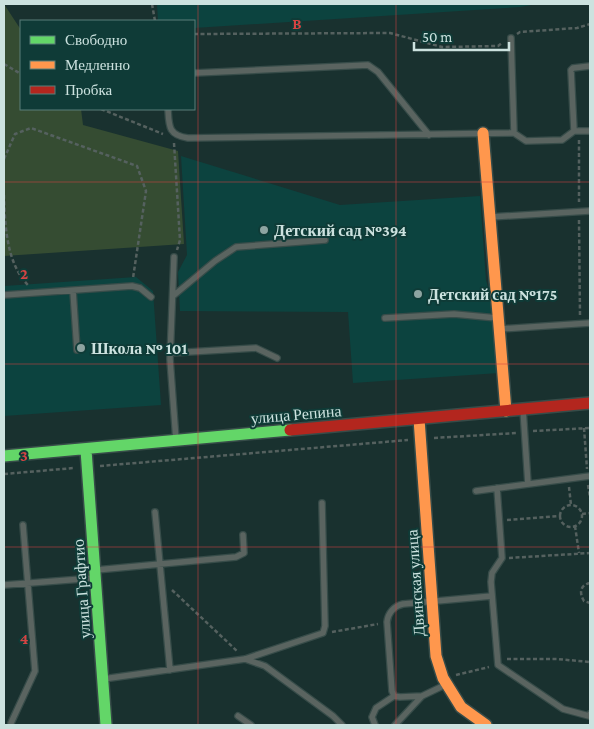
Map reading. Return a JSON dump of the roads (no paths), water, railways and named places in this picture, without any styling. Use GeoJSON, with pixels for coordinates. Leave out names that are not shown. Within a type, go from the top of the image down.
{"type":"FeatureCollection","features":[{"type":"Feature","properties":{"kind":"street"},"geometry":{"type":"LineString","coordinates":[[483,134],[506,411]]}},
{"type":"Feature","properties":{"kind":"street","name":"улица Репина"},"geometry":{"type":"LineString","coordinates":[[4,456],[176,442],[590,403]]}},
{"type":"Feature","properties":{"kind":"street","name":"Двинская улица"},"geometry":{"type":"LineString","coordinates":[[419,419],[436,656],[445,681],[461,708],[486,725]]}},
{"type":"Feature","properties":{"kind":"street","name":"улица Графтио"},"geometry":{"type":"LineString","coordinates":[[86,450],[106,725]]}},
{"type":"Feature","properties":{"kind":"lane"},"geometry":{"type":"LineString","coordinates":[[510,38],[514,133]]}},
{"type":"Feature","properties":{"kind":"lane"},"geometry":{"type":"LineString","coordinates":[[195,73],[368,65],[378,72],[429,134]]}},
{"type":"Feature","properties":{"kind":"lane"},"geometry":{"type":"LineString","coordinates":[[574,131],[571,70],[573,68],[590,66]]}},
{"type":"Feature","properties":{"kind":"lane"},"geometry":{"type":"LineString","coordinates":[[168,110],[172,133],[175,136],[188,138],[514,133],[526,141],[562,140],[574,131],[590,131]]}},
{"type":"Feature","properties":{"kind":"lane"},"geometry":{"type":"LineString","coordinates":[[490,217],[589,211]]}},
{"type":"Feature","properties":{"kind":"lane"},"geometry":{"type":"LineString","coordinates":[[173,296],[215,261],[236,247],[325,240]]}},
{"type":"Feature","properties":{"kind":"lane"},"geometry":{"type":"LineString","coordinates":[[174,257],[171,354],[176,442]]}},
{"type":"Feature","properties":{"kind":"lane"},"geometry":{"type":"LineString","coordinates":[[4,295],[132,286],[140,288],[150,297]]}},
{"type":"Feature","properties":{"kind":"lane"},"geometry":{"type":"LineString","coordinates":[[73,291],[77,350]]}},
{"type":"Feature","properties":{"kind":"lane"},"geometry":{"type":"LineString","coordinates":[[385,318],[454,314],[499,324],[590,323]]}},
{"type":"Feature","properties":{"kind":"lane"},"geometry":{"type":"LineString","coordinates":[[171,354],[256,348],[278,358]]}},
{"type":"Feature","properties":{"kind":"lane"},"geometry":{"type":"LineString","coordinates":[[523,409],[528,484]]}},
{"type":"Feature","properties":{"kind":"lane"},"geometry":{"type":"LineString","coordinates":[[476,491],[589,477]]}},
{"type":"Feature","properties":{"kind":"lane"},"geometry":{"type":"LineString","coordinates":[[498,488],[502,558],[491,576],[498,662],[563,709],[590,715]]}},
{"type":"Feature","properties":{"kind":"lane"},"geometry":{"type":"LineString","coordinates":[[103,679],[245,659],[323,633],[325,626],[322,503]]}},
{"type":"Feature","properties":{"kind":"lane"},"geometry":{"type":"LineString","coordinates":[[155,512],[170,670]]}},
{"type":"Feature","properties":{"kind":"lane"},"geometry":{"type":"LineString","coordinates":[[12,723],[34,671],[23,525]]}},
{"type":"Feature","properties":{"kind":"lane"},"geometry":{"type":"LineString","coordinates":[[4,585],[160,564],[242,556],[244,553],[243,535]]}},
{"type":"Feature","properties":{"kind":"lane"},"geometry":{"type":"LineString","coordinates":[[394,696],[392,691],[387,622],[391,612],[398,605],[492,596]]}},
{"type":"Feature","properties":{"kind":"lane"},"geometry":{"type":"LineString","coordinates":[[245,659],[265,666],[333,716],[342,725]]}},
{"type":"Feature","properties":{"kind":"lane"},"geometry":{"type":"LineString","coordinates":[[395,725],[422,696],[445,681]]}},
{"type":"Feature","properties":{"kind":"lane"},"geometry":{"type":"LineString","coordinates":[[394,696],[400,698],[422,696]]}},
{"type":"Feature","properties":{"kind":"lane"},"geometry":{"type":"LineString","coordinates":[[375,725],[372,718],[376,708],[394,696]]}},
{"type":"Feature","properties":{"kind":"lane"},"geometry":{"type":"LineString","coordinates":[[238,716],[251,725]]}},
{"type":"Feature","properties":{"kind":"place","name":"Детский сад №394"},"geometry":{"type":"Point","coordinates":[264,230]}},
{"type":"Feature","properties":{"kind":"place","name":"Детский сад №175"},"geometry":{"type":"Point","coordinates":[418,294]}},
{"type":"Feature","properties":{"kind":"place","name":"Школа № 101"},"geometry":{"type":"Point","coordinates":[81,348]}}]}
